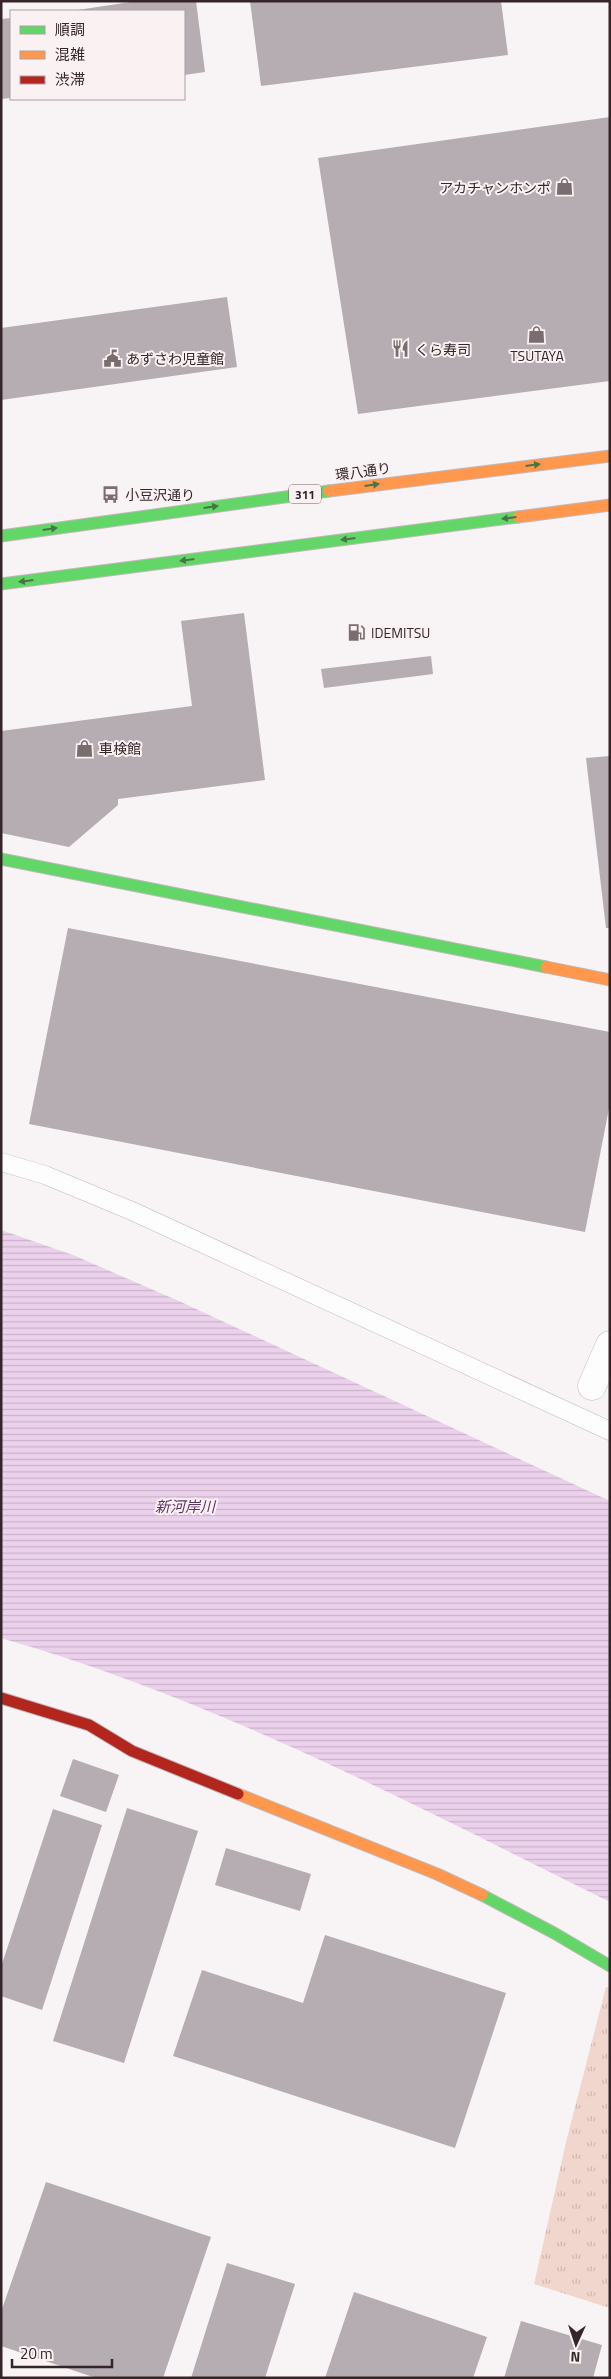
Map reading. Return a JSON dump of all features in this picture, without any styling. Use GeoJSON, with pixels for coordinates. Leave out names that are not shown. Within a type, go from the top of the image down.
{"type":"FeatureCollection","features":[{"type":"Feature","properties":{"kind":"street","name":"環八通り"},"geometry":{"type":"LineString","coordinates":[[1,536],[457,474],[610,456]]}},
{"type":"Feature","properties":{"kind":"street"},"geometry":{"type":"LineString","coordinates":[[1,584],[610,505]]}},
{"type":"Feature","properties":{"kind":"street"},"geometry":{"type":"LineString","coordinates":[[1,859],[443,945],[610,980]]}},
{"type":"Feature","properties":{"kind":"street"},"geometry":{"type":"LineString","coordinates":[[592,1386],[610,1345]]}},
{"type":"Feature","properties":{"kind":"street"},"geometry":{"type":"LineString","coordinates":[[1,1698],[89,1725],[132,1751],[368,1847],[415,1864],[558,1932],[610,1966]]}},
{"type":"Feature","properties":{"kind":"lane"},"geometry":{"type":"LineString","coordinates":[[1,1162],[45,1175],[132,1211],[610,1431]]}},
{"type":"Feature","properties":{"kind":"green space"},"geometry":{"type":"Polygon","coordinates":[[[606,1987],[610,1988],[610,2308],[534,2284],[566,2142],[606,1987]]]}},
{"type":"Feature","properties":{"kind":"water","name":"新河岸川"},"geometry":{"type":"Polygon","coordinates":[[[1,1230],[73,1255],[181,1302],[610,1501],[610,1902],[387,1791],[236,1722],[159,1691],[1,1638],[1,1230]]]}},
{"type":"Feature","properties":{"kind":"building"},"geometry":{"type":"Polygon","coordinates":[[[137,1],[196,1],[205,72],[185,75],[185,10],[78,10],[137,1]]]}},
{"type":"Feature","properties":{"kind":"building"},"geometry":{"type":"Polygon","coordinates":[[[250,1],[501,1],[508,55],[261,86],[250,1]]]}},
{"type":"Feature","properties":{"kind":"building"},"geometry":{"type":"Polygon","coordinates":[[[10,18],[10,98],[1,99],[1,19],[10,18]]]}},
{"type":"Feature","properties":{"kind":"building"},"geometry":{"type":"Polygon","coordinates":[[[610,117],[610,381],[358,414],[318,158],[610,117]]]}},
{"type":"Feature","properties":{"kind":"building"},"geometry":{"type":"Polygon","coordinates":[[[227,297],[237,367],[1,400],[1,328],[227,297]]]}},
{"type":"Feature","properties":{"kind":"building"},"geometry":{"type":"Polygon","coordinates":[[[244,613],[265,780],[118,799],[118,805],[69,847],[1,833],[1,731],[192,706],[181,621],[244,613]]]}},
{"type":"Feature","properties":{"kind":"building"},"geometry":{"type":"Polygon","coordinates":[[[431,656],[433,674],[324,688],[321,669],[431,656]]]}},
{"type":"Feature","properties":{"kind":"building"},"geometry":{"type":"Polygon","coordinates":[[[610,756],[610,928],[606,928],[586,758],[610,756]]]}},
{"type":"Feature","properties":{"kind":"building"},"geometry":{"type":"Polygon","coordinates":[[[68,928],[610,1032],[610,1103],[585,1232],[29,1124],[68,928]]]}},
{"type":"Feature","properties":{"kind":"building"},"geometry":{"type":"Polygon","coordinates":[[[73,1759],[119,1775],[106,1812],[60,1796],[73,1759]]]}},
{"type":"Feature","properties":{"kind":"building"},"geometry":{"type":"Polygon","coordinates":[[[127,1808],[198,1831],[124,2063],[53,2041],[127,1808]]]}},
{"type":"Feature","properties":{"kind":"building"},"geometry":{"type":"Polygon","coordinates":[[[53,1809],[102,1825],[42,2010],[1,1996],[1,1967],[53,1809]]]}},
{"type":"Feature","properties":{"kind":"building"},"geometry":{"type":"Polygon","coordinates":[[[226,1848],[311,1874],[300,1911],[215,1885],[226,1848]]]}},
{"type":"Feature","properties":{"kind":"building"},"geometry":{"type":"Polygon","coordinates":[[[325,1935],[506,1993],[455,2148],[173,2056],[202,1970],[303,2003],[325,1935]]]}},
{"type":"Feature","properties":{"kind":"building"},"geometry":{"type":"Polygon","coordinates":[[[46,2182],[211,2237],[163,2378],[96,2378],[1,2346],[1,2312],[46,2182]]]}},
{"type":"Feature","properties":{"kind":"building"},"geometry":{"type":"Polygon","coordinates":[[[227,2263],[295,2284],[265,2378],[191,2378],[227,2263]]]}},
{"type":"Feature","properties":{"kind":"building"},"geometry":{"type":"Polygon","coordinates":[[[354,2292],[487,2337],[473,2378],[325,2378],[354,2292]]]}},
{"type":"Feature","properties":{"kind":"building"},"geometry":{"type":"Polygon","coordinates":[[[521,2321],[602,2345],[593,2378],[504,2378],[521,2321]]]}},
{"type":"Feature","properties":{"kind":"traffic: fast"},"geometry":{"type":"LineString","coordinates":[[1,536],[329,491]]}},
{"type":"Feature","properties":{"kind":"traffic: fast"},"geometry":{"type":"LineString","coordinates":[[1,584],[518,517]]}},
{"type":"Feature","properties":{"kind":"traffic: fast"},"geometry":{"type":"LineString","coordinates":[[1,859],[546,967]]}},
{"type":"Feature","properties":{"kind":"traffic: fast"},"geometry":{"type":"LineString","coordinates":[[482,1895],[554,1933],[610,1966]]}},
{"type":"Feature","properties":{"kind":"traffic: slow"},"geometry":{"type":"LineString","coordinates":[[329,491],[610,456]]}},
{"type":"Feature","properties":{"kind":"traffic: slow"},"geometry":{"type":"LineString","coordinates":[[518,517],[610,505]]}},
{"type":"Feature","properties":{"kind":"traffic: slow"},"geometry":{"type":"LineString","coordinates":[[546,967],[610,980]]}},
{"type":"Feature","properties":{"kind":"traffic: slow"},"geometry":{"type":"LineString","coordinates":[[238,1794],[437,1874],[482,1895]]}},
{"type":"Feature","properties":{"kind":"traffic: jam"},"geometry":{"type":"LineString","coordinates":[[1,1698],[89,1725],[132,1751],[238,1794]]}},
{"type":"Feature","properties":{"kind":"place","name":"アカチャンホンポ"},"geometry":{"type":"Point","coordinates":[565,187]}},
{"type":"Feature","properties":{"kind":"place","name":"TSUTAYA"},"geometry":{"type":"Point","coordinates":[537,335]}},
{"type":"Feature","properties":{"kind":"place","name":"くら寿司"},"geometry":{"type":"Point","coordinates":[401,349]}},
{"type":"Feature","properties":{"kind":"place","name":"あずさわ児童館"},"geometry":{"type":"Point","coordinates":[112,358]}},
{"type":"Feature","properties":{"kind":"place","name":"小豆沢通り"},"geometry":{"type":"Point","coordinates":[111,494]}},
{"type":"Feature","properties":{"kind":"place","name":"IDEMITSU"},"geometry":{"type":"Point","coordinates":[357,632]}},
{"type":"Feature","properties":{"kind":"place","name":"車検館"},"geometry":{"type":"Point","coordinates":[85,748]}}]}
